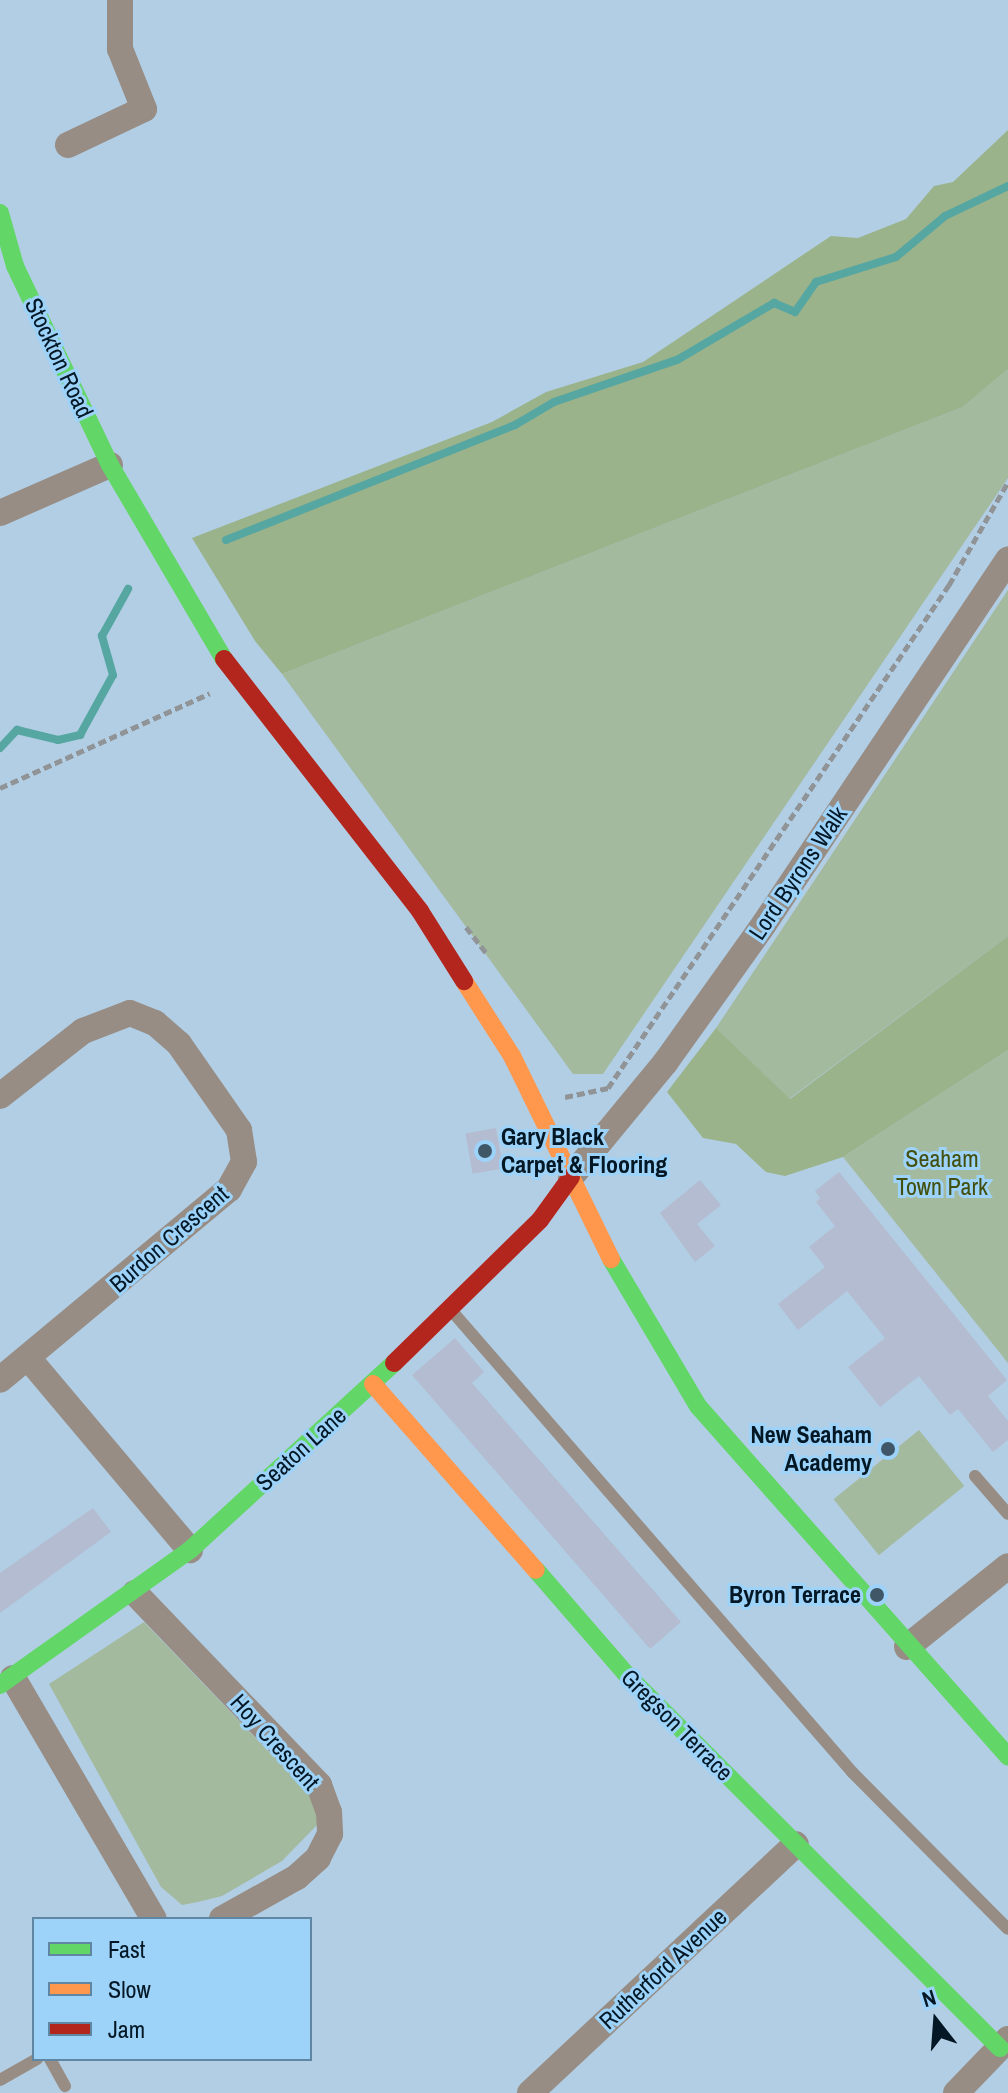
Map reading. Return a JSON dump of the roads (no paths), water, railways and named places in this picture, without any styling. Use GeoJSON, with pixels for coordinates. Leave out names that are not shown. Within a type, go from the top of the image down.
{"type":"FeatureCollection","features":[{"type":"Feature","properties":{"kind":"main road","name":"Stockton Road"},"geometry":{"type":"LineString","coordinates":[[0,213],[15,266],[128,499],[233,674],[420,911],[512,1056],[612,1260],[698,1406],[907,1647],[1008,1756]]}},
{"type":"Feature","properties":{"kind":"main road","name":"Seaton Lane"},"geometry":{"type":"LineString","coordinates":[[6,1681],[135,1593],[190,1550],[373,1384],[540,1220],[571,1177]]}},
{"type":"Feature","properties":{"kind":"main road","name":"Gregson Terrace"},"geometry":{"type":"LineString","coordinates":[[373,1384],[626,1674],[796,1844],[1004,2044]]}},
{"type":"Feature","properties":{"kind":"street"},"geometry":{"type":"LineString","coordinates":[[68,145],[144,109],[120,49],[120,0]]}},
{"type":"Feature","properties":{"kind":"street"},"geometry":{"type":"LineString","coordinates":[[0,513],[110,465]]}},
{"type":"Feature","properties":{"kind":"street","name":"Lord Byrons Walk"},"geometry":{"type":"LineString","coordinates":[[571,1177],[665,1063],[760,930],[1008,559]]}},
{"type":"Feature","properties":{"kind":"street","name":"Burdon Crescent"},"geometry":{"type":"LineString","coordinates":[[0,1096],[83,1031],[130,1013],[155,1023],[179,1044],[239,1130],[244,1162],[229,1189],[29,1359],[0,1380]]}},
{"type":"Feature","properties":{"kind":"street"},"geometry":{"type":"LineString","coordinates":[[29,1359],[190,1550]]}},
{"type":"Feature","properties":{"kind":"street"},"geometry":{"type":"LineString","coordinates":[[907,1647],[1008,1566]]}},
{"type":"Feature","properties":{"kind":"street","name":"Hoy Crescent"},"geometry":{"type":"LineString","coordinates":[[135,1593],[319,1785],[329,1812],[330,1834],[318,1858],[297,1877],[226,1917]]}},
{"type":"Feature","properties":{"kind":"street"},"geometry":{"type":"LineString","coordinates":[[6,1681],[153,1917]]}},
{"type":"Feature","properties":{"kind":"street","name":"Rutherford Avenue"},"geometry":{"type":"LineString","coordinates":[[530,2093],[796,1844]]}},
{"type":"Feature","properties":{"kind":"street"},"geometry":{"type":"LineString","coordinates":[[956,2093],[1004,2044]]}},
{"type":"Feature","properties":{"kind":"lane"},"geometry":{"type":"LineString","coordinates":[[449,1308],[869,1792],[1008,1929]]}},
{"type":"Feature","properties":{"kind":"lane"},"geometry":{"type":"LineString","coordinates":[[975,1476],[1008,1514]]}},
{"type":"Feature","properties":{"kind":"lane"},"geometry":{"type":"LineString","coordinates":[[0,2080],[33,2061]]}},
{"type":"Feature","properties":{"kind":"lane"},"geometry":{"type":"LineString","coordinates":[[51,2061],[65,2086]]}},
{"type":"Feature","properties":{"kind":"waterway"},"geometry":{"type":"LineString","coordinates":[[226,540],[515,425],[554,402],[677,360],[774,303],[795,312],[816,282],[896,257],[945,216],[1008,186]]}},
{"type":"Feature","properties":{"kind":"waterway"},"geometry":{"type":"LineString","coordinates":[[0,748],[17,730],[58,740],[80,735],[113,675],[102,636],[128,589]]}},
{"type":"Feature","properties":{"kind":"place","name":"Gary Black Carpet & Flooring"},"geometry":{"type":"Point","coordinates":[485,1151]}},
{"type":"Feature","properties":{"kind":"place","name":"New Seaham Academy"},"geometry":{"type":"Point","coordinates":[888,1449]}},
{"type":"Feature","properties":{"kind":"place","name":"Byron Terrace"},"geometry":{"type":"Point","coordinates":[877,1595]}},
{"type":"Feature","properties":{"kind":"park label","name":"Seaham Town Park"},"geometry":{"type":"Point","coordinates":[942,1173]}}]}
